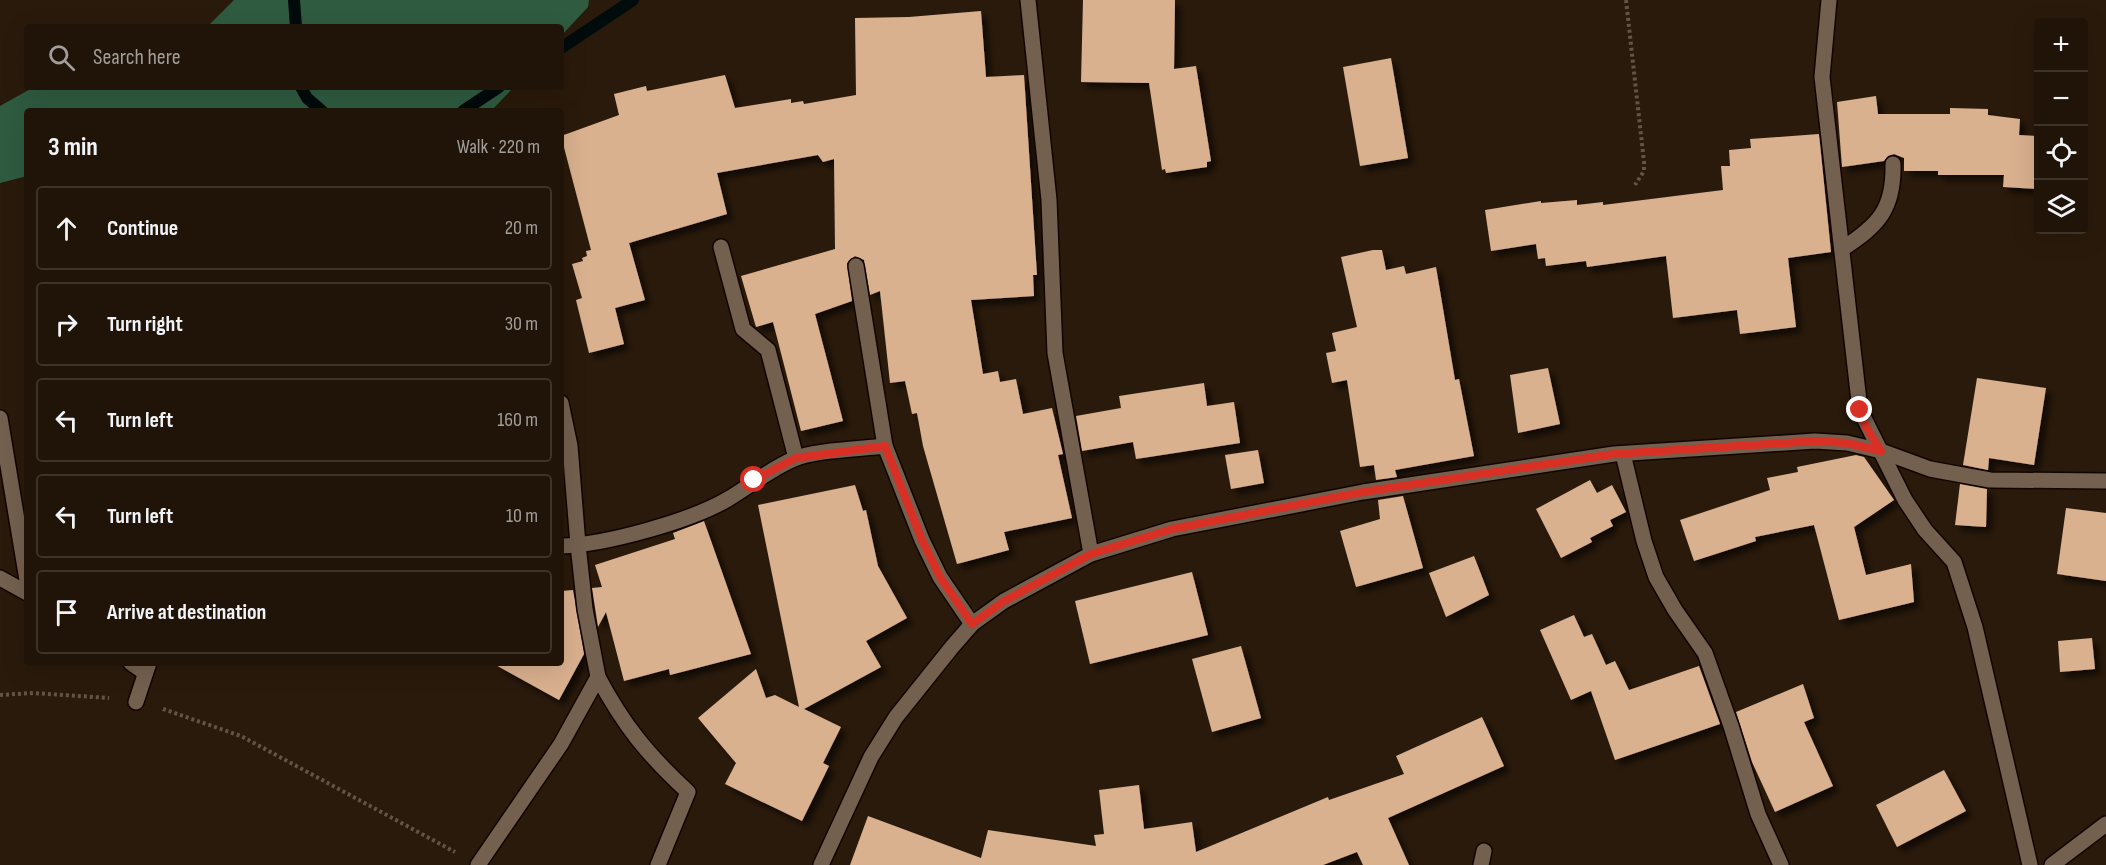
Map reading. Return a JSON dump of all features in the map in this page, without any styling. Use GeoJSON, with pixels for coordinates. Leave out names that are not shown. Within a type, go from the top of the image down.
{"type":"FeatureCollection","features":[{"type":"Feature","properties":{"kind":"street"},"geometry":{"type":"LineString","coordinates":[[1028,0],[1049,200],[1055,353],[1091,554]]}},
{"type":"Feature","properties":{"kind":"street"},"geometry":{"type":"LineString","coordinates":[[1829,0],[1822,77],[1860,410],[1866,427],[1881,451],[1905,500],[1925,530],[1954,562],[1962,584],[1995,711],[2030,865]]}},
{"type":"Feature","properties":{"kind":"street"},"geometry":{"type":"LineString","coordinates":[[1842,249],[1865,234],[1884,212],[1894,190],[1893,164]]}},
{"type":"Feature","properties":{"kind":"street"},"geometry":{"type":"LineString","coordinates":[[721,247],[743,329],[768,350],[796,458]]}},
{"type":"Feature","properties":{"kind":"street"},"geometry":{"type":"LineString","coordinates":[[856,266],[885,446],[940,577],[972,624]]}},
{"type":"Feature","properties":{"kind":"street"},"geometry":{"type":"LineString","coordinates":[[564,417],[570,446],[585,609],[598,677],[619,718],[663,769],[688,792],[658,865]]}},
{"type":"Feature","properties":{"kind":"street"},"geometry":{"type":"LineString","coordinates":[[0,418],[24,561]]}},
{"type":"Feature","properties":{"kind":"street"},"geometry":{"type":"LineString","coordinates":[[820,865],[871,757],[896,717],[972,624],[1004,601],[1091,554],[1172,529],[1363,492],[1623,453],[1815,441],[1847,443],[1881,451],[1930,469],[1990,480],[2106,481]]}},
{"type":"Feature","properties":{"kind":"street"},"geometry":{"type":"LineString","coordinates":[[564,546],[578,545],[649,528],[708,509],[729,498],[754,480],[796,458],[885,446]]}},
{"type":"Feature","properties":{"kind":"street"},"geometry":{"type":"LineString","coordinates":[[1623,453],[1644,541],[1656,577],[1674,610],[1705,653],[1731,726],[1758,814],[1781,865]]}},
{"type":"Feature","properties":{"kind":"street"},"geometry":{"type":"LineString","coordinates":[[0,578],[24,591]]}},
{"type":"Feature","properties":{"kind":"street"},"geometry":{"type":"LineString","coordinates":[[136,702],[147,668]]}},
{"type":"Feature","properties":{"kind":"street"},"geometry":{"type":"LineString","coordinates":[[478,865],[561,744],[598,677]]}},
{"type":"Feature","properties":{"kind":"street"},"geometry":{"type":"LineString","coordinates":[[2052,865],[2106,824]]}},
{"type":"Feature","properties":{"kind":"path"},"geometry":{"type":"LineString","coordinates":[[1626,0],[1644,162],[1644,171],[1635,185]]}},
{"type":"Feature","properties":{"kind":"path"},"geometry":{"type":"LineString","coordinates":[[0,695],[82,694],[136,702],[202,721],[241,736],[478,865]]}},
{"type":"Feature","properties":{"kind":"green space"},"geometry":{"type":"Polygon","coordinates":[[[234,0],[589,0],[588,7],[564,33],[564,24],[210,24],[234,0]]]}},
{"type":"Feature","properties":{"kind":"green space"},"geometry":{"type":"Polygon","coordinates":[[[29,90],[511,90],[494,108],[24,108],[24,177],[0,183],[0,106],[29,90]]]}},
{"type":"Feature","properties":{"kind":"building"},"geometry":{"type":"Polygon","coordinates":[[[1083,0],[1175,0],[1174,69],[1196,66],[1211,161],[1207,162],[1207,167],[1166,173],[1165,169],[1162,170],[1149,83],[1081,82],[1083,0]]]}},
{"type":"Feature","properties":{"kind":"building"},"geometry":{"type":"Polygon","coordinates":[[[981,11],[986,77],[1024,75],[1037,275],[1033,275],[1034,296],[971,300],[983,374],[998,371],[1000,382],[1016,379],[1023,414],[1052,408],[1063,454],[1058,455],[1072,518],[1004,532],[1009,550],[957,564],[923,446],[917,413],[912,414],[905,381],[890,383],[880,291],[870,295],[864,260],[855,256],[847,263],[852,301],[815,314],[843,421],[801,431],[773,322],[756,327],[741,276],[835,249],[834,159],[823,162],[818,155],[717,173],[727,214],[629,243],[645,300],[615,308],[624,344],[589,353],[576,300],[582,298],[572,264],[583,261],[582,258],[587,256],[586,251],[591,250],[564,147],[564,135],[619,115],[614,94],[646,86],[647,91],[725,75],[735,108],[791,99],[791,103],[803,101],[804,104],[856,95],[855,18],[909,17],[981,11]]]}},
{"type":"Feature","properties":{"kind":"building"},"geometry":{"type":"Polygon","coordinates":[[[1391,58],[1408,158],[1360,166],[1343,67],[1391,58]]]}},
{"type":"Feature","properties":{"kind":"building"},"geometry":{"type":"Polygon","coordinates":[[[1876,96],[1878,114],[1950,114],[1950,108],[1988,109],[1988,115],[2020,119],[2019,135],[2034,136],[2034,189],[2003,187],[2004,175],[1938,175],[1938,171],[1904,171],[1904,158],[1894,154],[1888,156],[1884,161],[1842,167],[1837,102],[1876,96]]]}},
{"type":"Feature","properties":{"kind":"building"},"geometry":{"type":"Polygon","coordinates":[[[1819,134],[1831,252],[1788,258],[1796,327],[1740,334],[1737,310],[1673,318],[1666,256],[1587,267],[1586,261],[1546,266],[1545,258],[1538,259],[1536,244],[1491,251],[1485,210],[1541,201],[1541,203],[1577,200],[1577,205],[1603,202],[1603,205],[1723,190],[1721,166],[1730,166],[1729,150],[1751,148],[1750,139],[1819,134]]]}},
{"type":"Feature","properties":{"kind":"building"},"geometry":{"type":"Polygon","coordinates":[[[1382,250],[1386,270],[1404,266],[1406,274],[1436,267],[1455,380],[1459,379],[1474,456],[1395,470],[1397,477],[1376,480],[1374,465],[1360,467],[1347,380],[1332,383],[1326,353],[1336,351],[1332,333],[1357,327],[1341,257],[1382,250]]]}},
{"type":"Feature","properties":{"kind":"building"},"geometry":{"type":"Polygon","coordinates":[[[1548,368],[1560,424],[1518,433],[1510,375],[1548,368]]]}},
{"type":"Feature","properties":{"kind":"building"},"geometry":{"type":"Polygon","coordinates":[[[1977,378],[2046,388],[2034,465],[1989,458],[1988,470],[1963,465],[1977,378]]]}},
{"type":"Feature","properties":{"kind":"building"},"geometry":{"type":"Polygon","coordinates":[[[1204,383],[1207,406],[1234,402],[1240,443],[1136,459],[1133,442],[1082,451],[1076,416],[1121,408],[1119,396],[1204,383]]]}},
{"type":"Feature","properties":{"kind":"building"},"geometry":{"type":"Polygon","coordinates":[[[1258,450],[1264,483],[1231,489],[1225,455],[1258,450]]]}},
{"type":"Feature","properties":{"kind":"building"},"geometry":{"type":"Polygon","coordinates":[[[1856,455],[1864,457],[1894,500],[1854,527],[1866,575],[1911,564],[1914,602],[1839,620],[1814,525],[1755,537],[1756,541],[1694,561],[1680,520],[1770,490],[1767,478],[1798,472],[1797,467],[1856,455]]]}},
{"type":"Feature","properties":{"kind":"building"},"geometry":{"type":"Polygon","coordinates":[[[1590,480],[1597,493],[1612,485],[1626,512],[1610,520],[1613,526],[1590,538],[1592,542],[1561,558],[1536,509],[1590,480]]]}},
{"type":"Feature","properties":{"kind":"building"},"geometry":{"type":"Polygon","coordinates":[[[1960,484],[1987,489],[1986,527],[1955,525],[1960,484]]]}},
{"type":"Feature","properties":{"kind":"building"},"geometry":{"type":"Polygon","coordinates":[[[855,485],[863,511],[866,510],[878,566],[907,618],[866,641],[881,667],[804,709],[841,727],[823,763],[829,766],[802,821],[725,784],[736,763],[698,718],[756,669],[766,698],[775,695],[799,707],[758,505],[855,485]]]}},
{"type":"Feature","properties":{"kind":"building"},"geometry":{"type":"Polygon","coordinates":[[[1403,496],[1423,568],[1356,587],[1340,531],[1380,519],[1378,500],[1403,496]]]}},
{"type":"Feature","properties":{"kind":"building"},"geometry":{"type":"Polygon","coordinates":[[[2066,508],[2106,513],[2106,581],[2057,574],[2066,508]]]}},
{"type":"Feature","properties":{"kind":"building"},"geometry":{"type":"Polygon","coordinates":[[[704,521],[751,654],[670,675],[669,669],[624,681],[606,612],[598,627],[592,588],[602,587],[595,565],[675,539],[673,533],[704,521]]]}},
{"type":"Feature","properties":{"kind":"building"},"geometry":{"type":"Polygon","coordinates":[[[1474,556],[1489,595],[1446,617],[1429,573],[1474,556]]]}},
{"type":"Feature","properties":{"kind":"building"},"geometry":{"type":"Polygon","coordinates":[[[1192,572],[1208,635],[1090,664],[1075,601],[1192,572]]]}},
{"type":"Feature","properties":{"kind":"building"},"geometry":{"type":"Polygon","coordinates":[[[573,590],[584,654],[559,700],[497,666],[564,666],[564,591],[573,590]]]}},
{"type":"Feature","properties":{"kind":"building"},"geometry":{"type":"Polygon","coordinates":[[[1574,615],[1584,637],[1592,634],[1606,665],[1615,661],[1629,690],[1699,666],[1720,724],[1615,760],[1591,691],[1571,700],[1540,630],[1574,615]]]}},
{"type":"Feature","properties":{"kind":"building"},"geometry":{"type":"Polygon","coordinates":[[[2092,638],[2095,669],[2060,672],[2058,641],[2092,638]]]}},
{"type":"Feature","properties":{"kind":"building"},"geometry":{"type":"Polygon","coordinates":[[[1241,646],[1261,718],[1212,732],[1192,659],[1241,646]]]}},
{"type":"Feature","properties":{"kind":"building"},"geometry":{"type":"Polygon","coordinates":[[[1803,684],[1814,718],[1804,722],[1833,786],[1775,812],[1752,762],[1736,712],[1803,684]]]}},
{"type":"Feature","properties":{"kind":"building"},"geometry":{"type":"Polygon","coordinates":[[[1482,717],[1504,766],[1388,818],[1409,865],[1363,865],[1357,852],[1323,865],[850,865],[868,816],[981,858],[988,830],[1096,846],[1094,835],[1104,834],[1099,790],[1139,785],[1144,829],[1192,822],[1196,852],[1328,797],[1329,800],[1404,774],[1396,756],[1482,717]]]}},
{"type":"Feature","properties":{"kind":"building"},"geometry":{"type":"Polygon","coordinates":[[[1944,770],[1966,811],[1897,847],[1876,805],[1944,770]]]}},
{"type":"Feature","properties":{"kind":"waterway"},"geometry":{"type":"LineString","coordinates":[[294,0],[296,24]]}},
{"type":"Feature","properties":{"kind":"waterway"},"geometry":{"type":"LineString","coordinates":[[564,46],[633,0]]}},
{"type":"Feature","properties":{"kind":"waterway"},"geometry":{"type":"LineString","coordinates":[[303,90],[307,98],[319,108]]}},
{"type":"Feature","properties":{"kind":"waterway"},"geometry":{"type":"LineString","coordinates":[[468,108],[494,90]]}},
{"type":"Feature","properties":{"kind":"route"},"geometry":{"type":"LineString","coordinates":[[754,480],[796,458],[885,446],[922,540],[940,577],[972,624],[1004,601],[1091,554],[1172,529],[1275,508],[1363,492],[1614,454],[1815,441],[1847,443],[1881,451],[1866,427],[1860,410]]}}]}
